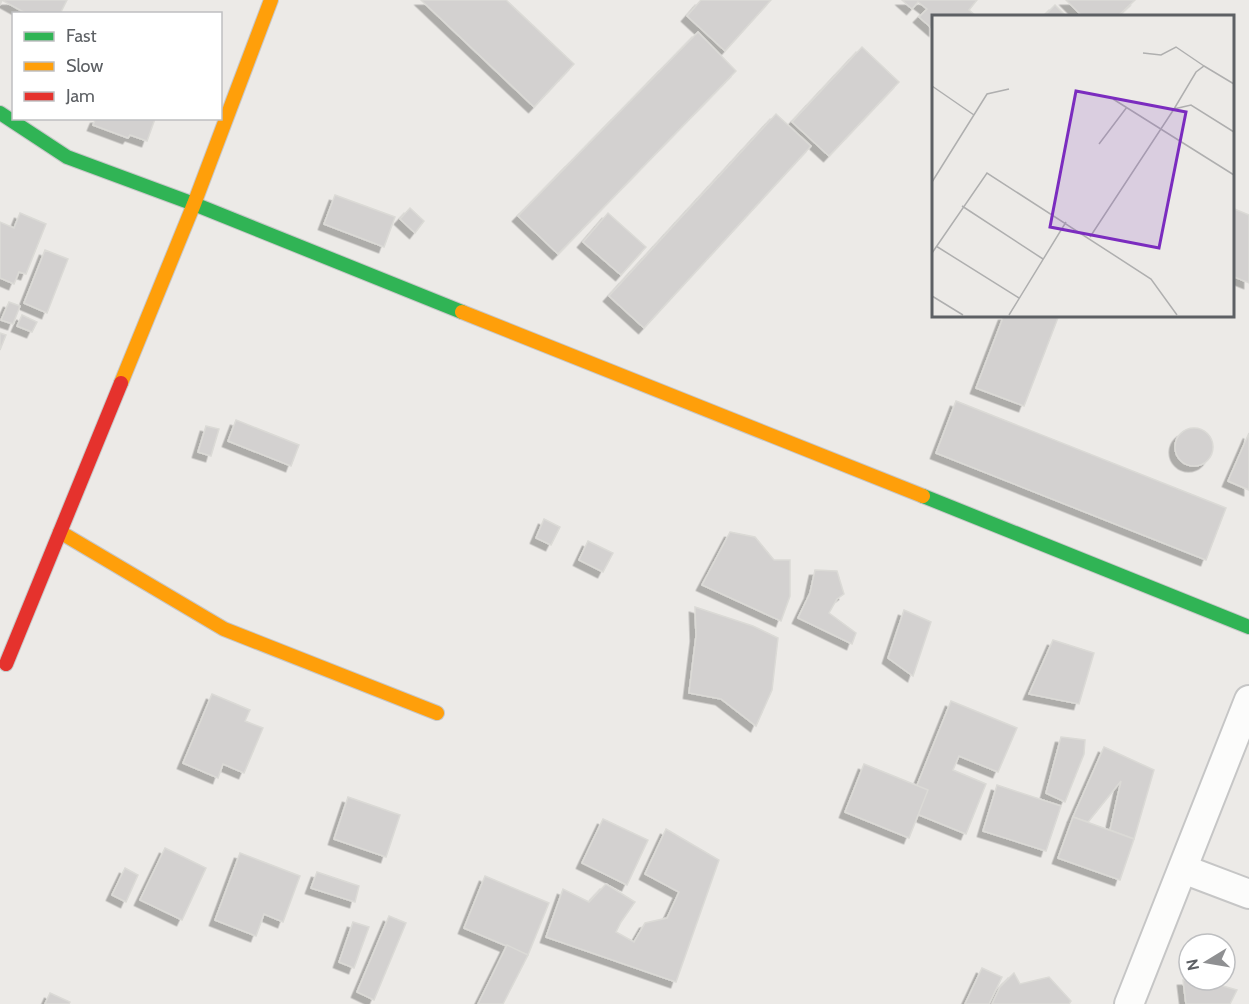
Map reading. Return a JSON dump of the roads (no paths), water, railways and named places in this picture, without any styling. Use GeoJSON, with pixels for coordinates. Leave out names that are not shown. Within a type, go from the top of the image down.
{"type":"FeatureCollection","features":[{"type":"Feature","properties":{"kind":"street"},"geometry":{"type":"LineString","coordinates":[[6,664],[194,204],[271,0]]}},
{"type":"Feature","properties":{"kind":"street"},"geometry":{"type":"LineString","coordinates":[[0,113],[67,157],[194,204],[1249,627]]}},
{"type":"Feature","properties":{"kind":"street"},"geometry":{"type":"LineString","coordinates":[[60,532],[224,629],[437,713]]}},
{"type":"Feature","properties":{"kind":"street"},"geometry":{"type":"LineString","coordinates":[[1129,1004],[1249,700]]}},
{"type":"Feature","properties":{"kind":"street"},"geometry":{"type":"LineString","coordinates":[[1182,868],[1249,894]]}}]}
